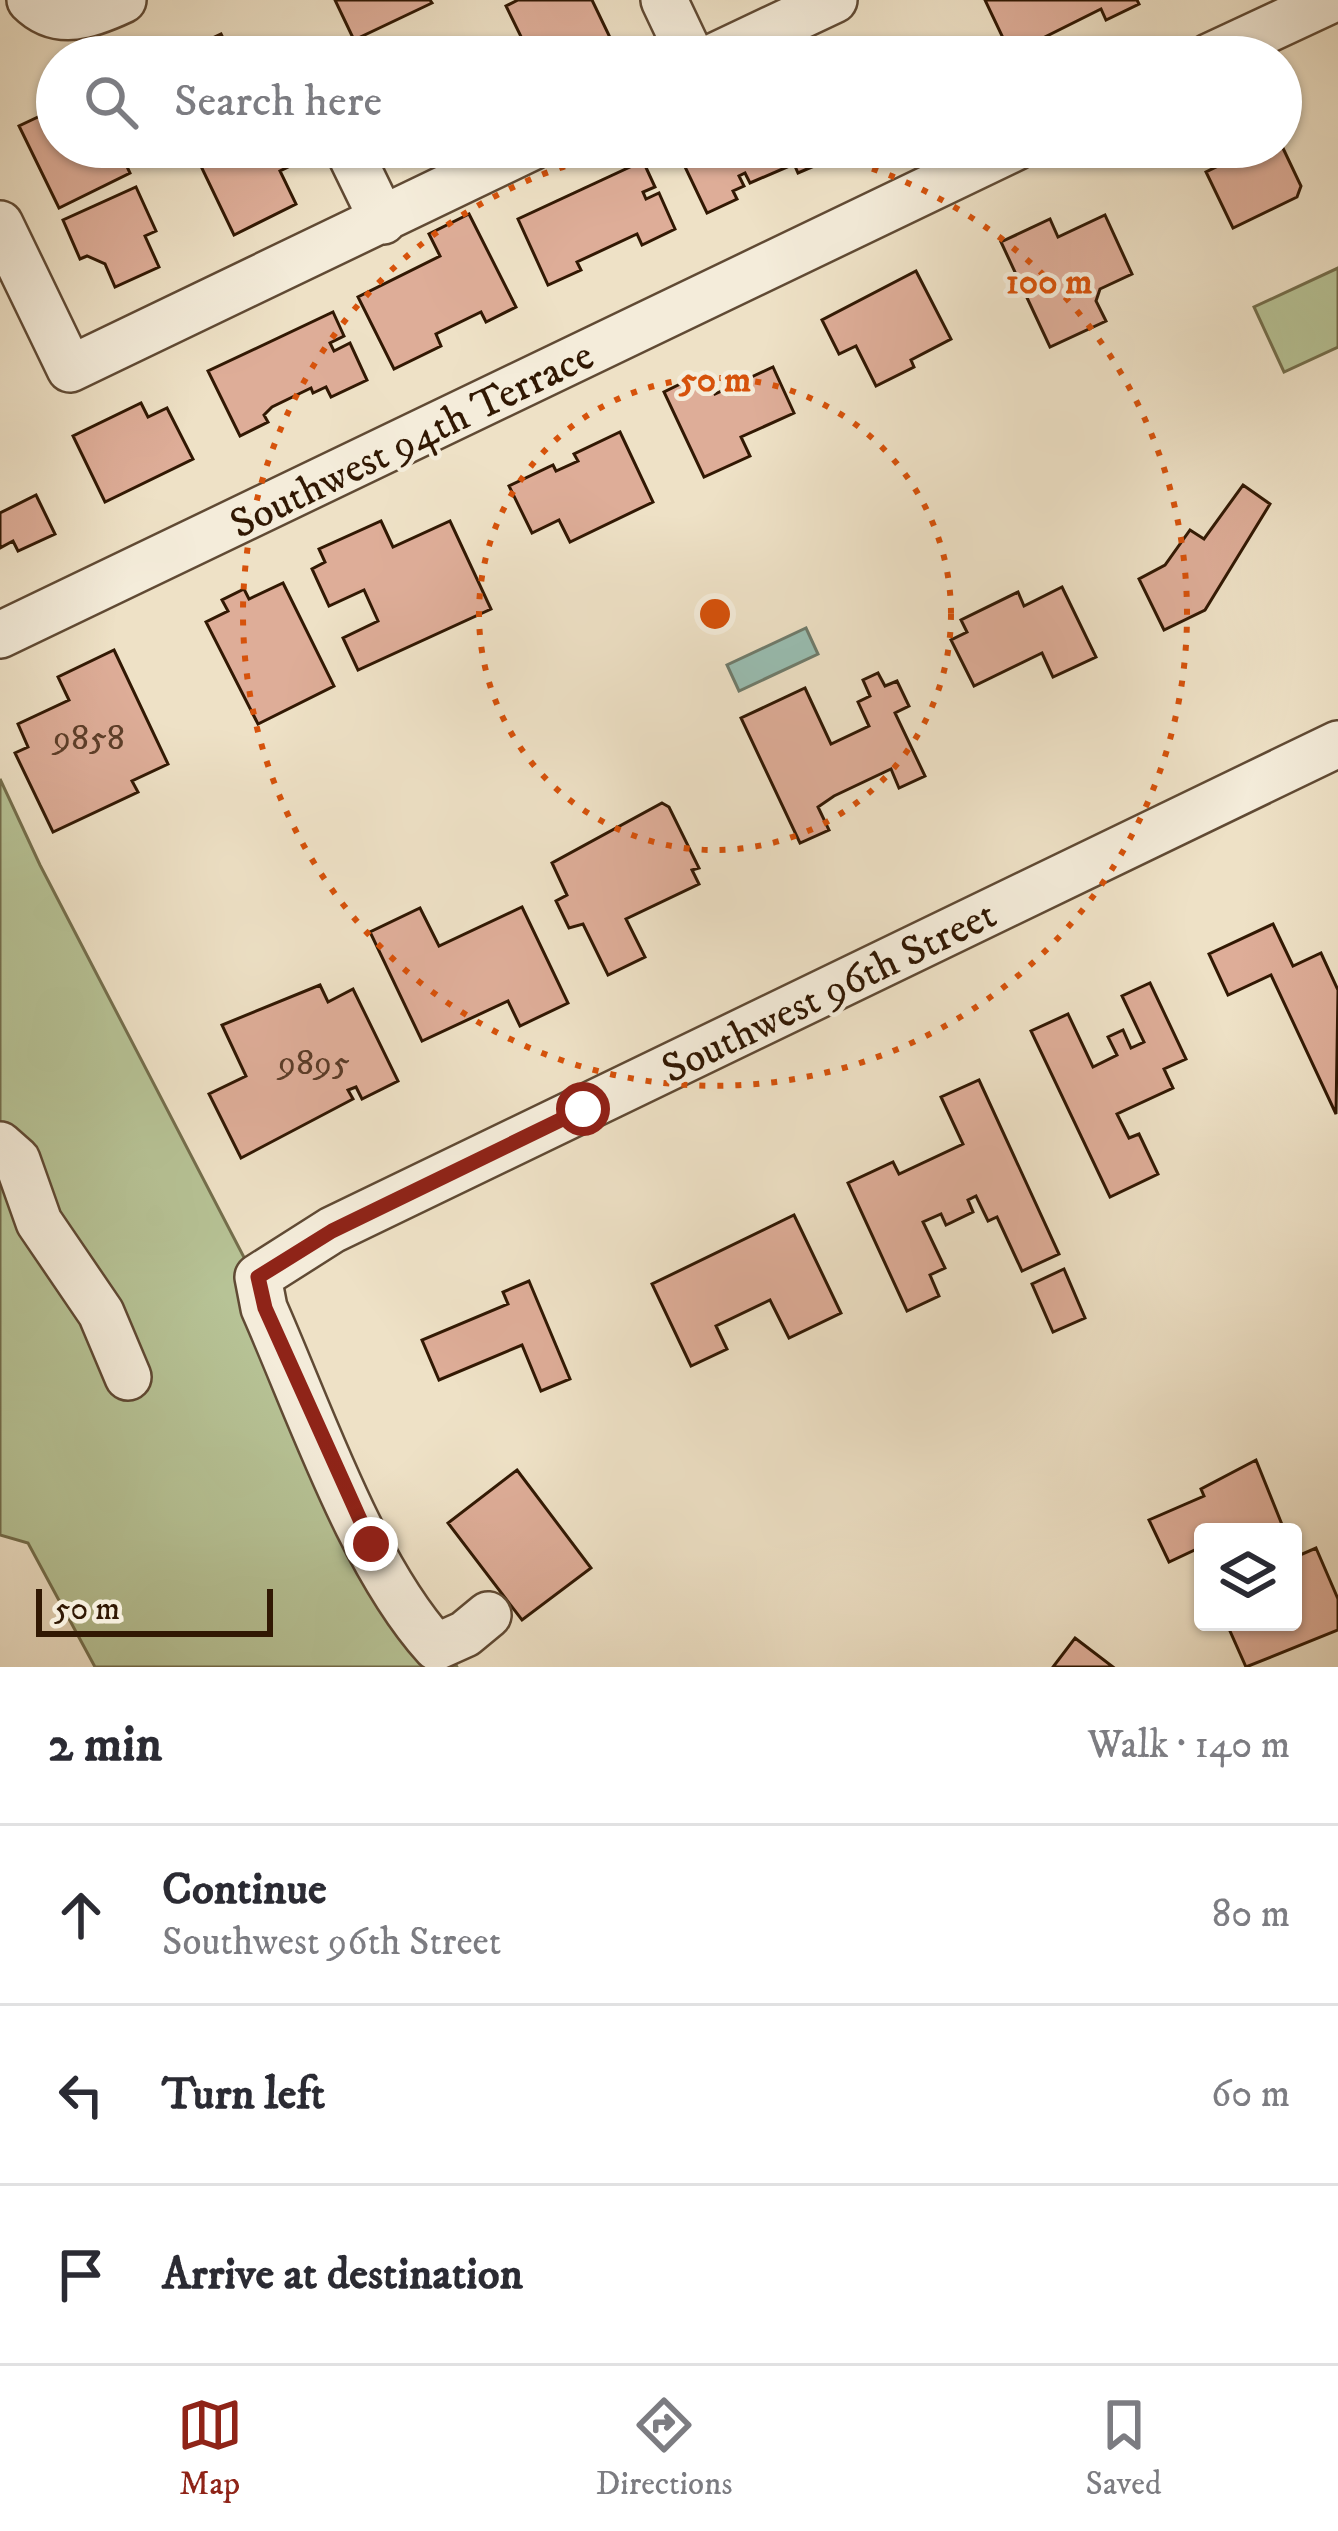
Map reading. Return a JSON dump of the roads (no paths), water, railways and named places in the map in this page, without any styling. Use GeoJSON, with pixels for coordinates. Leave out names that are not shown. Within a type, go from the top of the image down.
{"type":"FeatureCollection","features":[{"type":"Feature","properties":{"kind":"street"},"geometry":{"type":"LineString","coordinates":[[36,5],[82,16],[123,0]]}},
{"type":"Feature","properties":{"kind":"street"},"geometry":{"type":"LineString","coordinates":[[664,0],[682,36]]}},
{"type":"Feature","properties":{"kind":"street"},"geometry":{"type":"LineString","coordinates":[[758,36],[834,0]]}},
{"type":"Feature","properties":{"kind":"street"},"geometry":{"type":"LineString","coordinates":[[1254,36],[1331,0]]}},
{"type":"Feature","properties":{"kind":"street"},"geometry":{"type":"LineString","coordinates":[[357,168],[383,221]]}},
{"type":"Feature","properties":{"kind":"street"},"geometry":{"type":"LineString","coordinates":[[0,224],[70,369],[490,168]]}},
{"type":"Feature","properties":{"kind":"street","name":"Southwest 94th Terrace"},"geometry":{"type":"LineString","coordinates":[[0,635],[972,168]]}},
{"type":"Feature","properties":{"kind":"street","name":"Southwest 96th Street"},"geometry":{"type":"LineString","coordinates":[[488,1615],[465,1634],[436,1647],[417,1627],[355,1514],[265,1308],[258,1277],[332,1231],[1338,745]]}},
{"type":"Feature","properties":{"kind":"street"},"geometry":{"type":"LineString","coordinates":[[0,1145],[16,1160],[39,1222],[101,1313],[128,1377]]}},
{"type":"Feature","properties":{"kind":"water"},"geometry":{"type":"Polygon","coordinates":[[[806,628],[818,654],[739,691],[727,665],[806,628]]]}}]}
